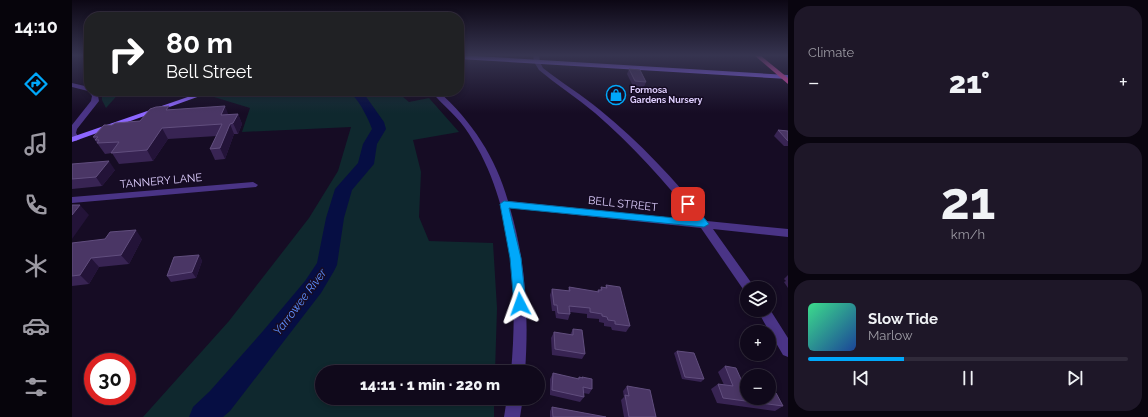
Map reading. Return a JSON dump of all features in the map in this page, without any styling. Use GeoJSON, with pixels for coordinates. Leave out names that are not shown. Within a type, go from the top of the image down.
{"type":"FeatureCollection","features":[{"type":"Feature","properties":{"kind":"highway"},"geometry":{"type":"LineString","coordinates":[[786,75],[788,82]]}},
{"type":"Feature","properties":{"kind":"main road"},"geometry":{"type":"LineString","coordinates":[[74,139],[197,96]]}},
{"type":"Feature","properties":{"kind":"street"},"geometry":{"type":"LineString","coordinates":[[548,74],[582,99],[626,136],[660,171],[704,224],[744,281]]}},
{"type":"Feature","properties":{"kind":"street"},"geometry":{"type":"LineString","coordinates":[[72,85],[84,88]]}},
{"type":"Feature","properties":{"kind":"street"},"geometry":{"type":"LineString","coordinates":[[74,139],[72,133],[73,130],[95,101],[95,96]]}},
{"type":"Feature","properties":{"kind":"street"},"geometry":{"type":"LineString","coordinates":[[440,96],[450,105],[478,141],[492,170],[504,204],[512,240],[520,296],[518,365]]}},
{"type":"Feature","properties":{"kind":"street","name":"TANNERY LANE"},"geometry":{"type":"LineString","coordinates":[[72,200],[253,185]]}},
{"type":"Feature","properties":{"kind":"street","name":"BELL STREET"},"geometry":{"type":"LineString","coordinates":[[504,204],[788,233]]}},
{"type":"Feature","properties":{"kind":"street"},"geometry":{"type":"LineString","coordinates":[[767,317],[788,350]]}},
{"type":"Feature","properties":{"kind":"street"},"geometry":{"type":"LineString","coordinates":[[512,417],[514,405]]}},
{"type":"Feature","properties":{"kind":"green space"},"geometry":{"type":"Polygon","coordinates":[[[102,96],[117,96],[106,108],[102,100],[102,96]]]}},
{"type":"Feature","properties":{"kind":"green space"},"geometry":{"type":"Polygon","coordinates":[[[402,96],[409,102],[429,98],[459,132],[413,140],[421,172],[419,217],[429,241],[493,243],[497,308],[495,365],[315,365],[315,405],[494,405],[494,417],[143,417],[229,321],[309,218],[338,171],[351,127],[242,132],[250,108],[214,97],[402,96]]]}},
{"type":"Feature","properties":{"kind":"building"},"geometry":{"type":"Polygon","coordinates":[[[632,74],[642,74],[646,82],[635,81],[632,74]]]}},
{"type":"Feature","properties":{"kind":"building"},"geometry":{"type":"Polygon","coordinates":[[[169,106],[166,110],[225,106],[221,115],[238,114],[233,123],[230,124],[220,148],[210,149],[222,124],[162,128],[147,150],[111,153],[119,142],[97,143],[99,140],[95,140],[98,137],[93,137],[104,125],[140,121],[150,109],[169,106]]]}},
{"type":"Feature","properties":{"kind":"building"},"geometry":{"type":"Polygon","coordinates":[[[778,130],[788,131],[788,141],[778,130]]]}},
{"type":"Feature","properties":{"kind":"building"},"geometry":{"type":"Polygon","coordinates":[[[109,161],[96,177],[72,179],[72,164],[109,161]]]}},
{"type":"Feature","properties":{"kind":"building"},"geometry":{"type":"Polygon","coordinates":[[[72,205],[80,205],[72,215],[72,205]]]}},
{"type":"Feature","properties":{"kind":"building"},"geometry":{"type":"Polygon","coordinates":[[[136,230],[121,255],[91,258],[80,275],[72,276],[72,243],[105,239],[110,232],[136,230]]]}},
{"type":"Feature","properties":{"kind":"building"},"geometry":{"type":"Polygon","coordinates":[[[199,255],[192,272],[167,276],[174,257],[199,255]]]}},
{"type":"Feature","properties":{"kind":"building"},"geometry":{"type":"Polygon","coordinates":[[[606,285],[620,287],[630,326],[615,324],[615,321],[608,320],[607,317],[602,316],[602,314],[590,312],[590,308],[569,306],[570,314],[558,313],[557,305],[554,305],[552,289],[570,291],[569,287],[599,292],[598,290],[602,290],[601,287],[607,288],[606,285]]]}},
{"type":"Feature","properties":{"kind":"building"},"geometry":{"type":"Polygon","coordinates":[[[573,329],[582,330],[585,354],[555,349],[554,332],[573,335],[573,329]]]}},
{"type":"Feature","properties":{"kind":"building"},"geometry":{"type":"Polygon","coordinates":[[[677,351],[694,353],[704,379],[685,377],[677,351]]]}},
{"type":"Feature","properties":{"kind":"building"},"geometry":{"type":"Polygon","coordinates":[[[725,366],[736,368],[740,377],[740,400],[723,398],[718,384],[733,386],[725,366]]]}},
{"type":"Feature","properties":{"kind":"building"},"geometry":{"type":"Polygon","coordinates":[[[553,373],[579,379],[579,377],[583,378],[582,377],[592,379],[592,389],[583,387],[584,397],[552,390],[553,373]]]}},
{"type":"Feature","properties":{"kind":"building"},"geometry":{"type":"Polygon","coordinates":[[[627,386],[650,390],[656,417],[629,417],[625,395],[629,396],[627,386]]]}},
{"type":"Feature","properties":{"kind":"building"},"geometry":{"type":"Polygon","coordinates":[[[776,393],[783,406],[776,405],[776,393]]]}},
{"type":"Feature","properties":{"kind":"building"},"geometry":{"type":"Polygon","coordinates":[[[552,407],[606,417],[553,417],[552,407]]]}},
{"type":"Feature","properties":{"kind":"waterway","name":"Yarrowee River"},"geometry":{"type":"LineString","coordinates":[[203,417],[220,401],[272,339],[313,287],[327,265],[335,218],[344,189],[366,164],[370,144],[379,129],[377,122],[359,96]]}},
{"type":"Feature","properties":{"kind":"place","name":"Formosa Gardens Nursery"},"geometry":{"type":"Point","coordinates":[616,95]}},
{"type":"Feature","properties":{"kind":"route"},"geometry":{"type":"LineString","coordinates":[[520,304],[515,258],[509,221],[504,204],[704,224],[688,204]]}}]}
